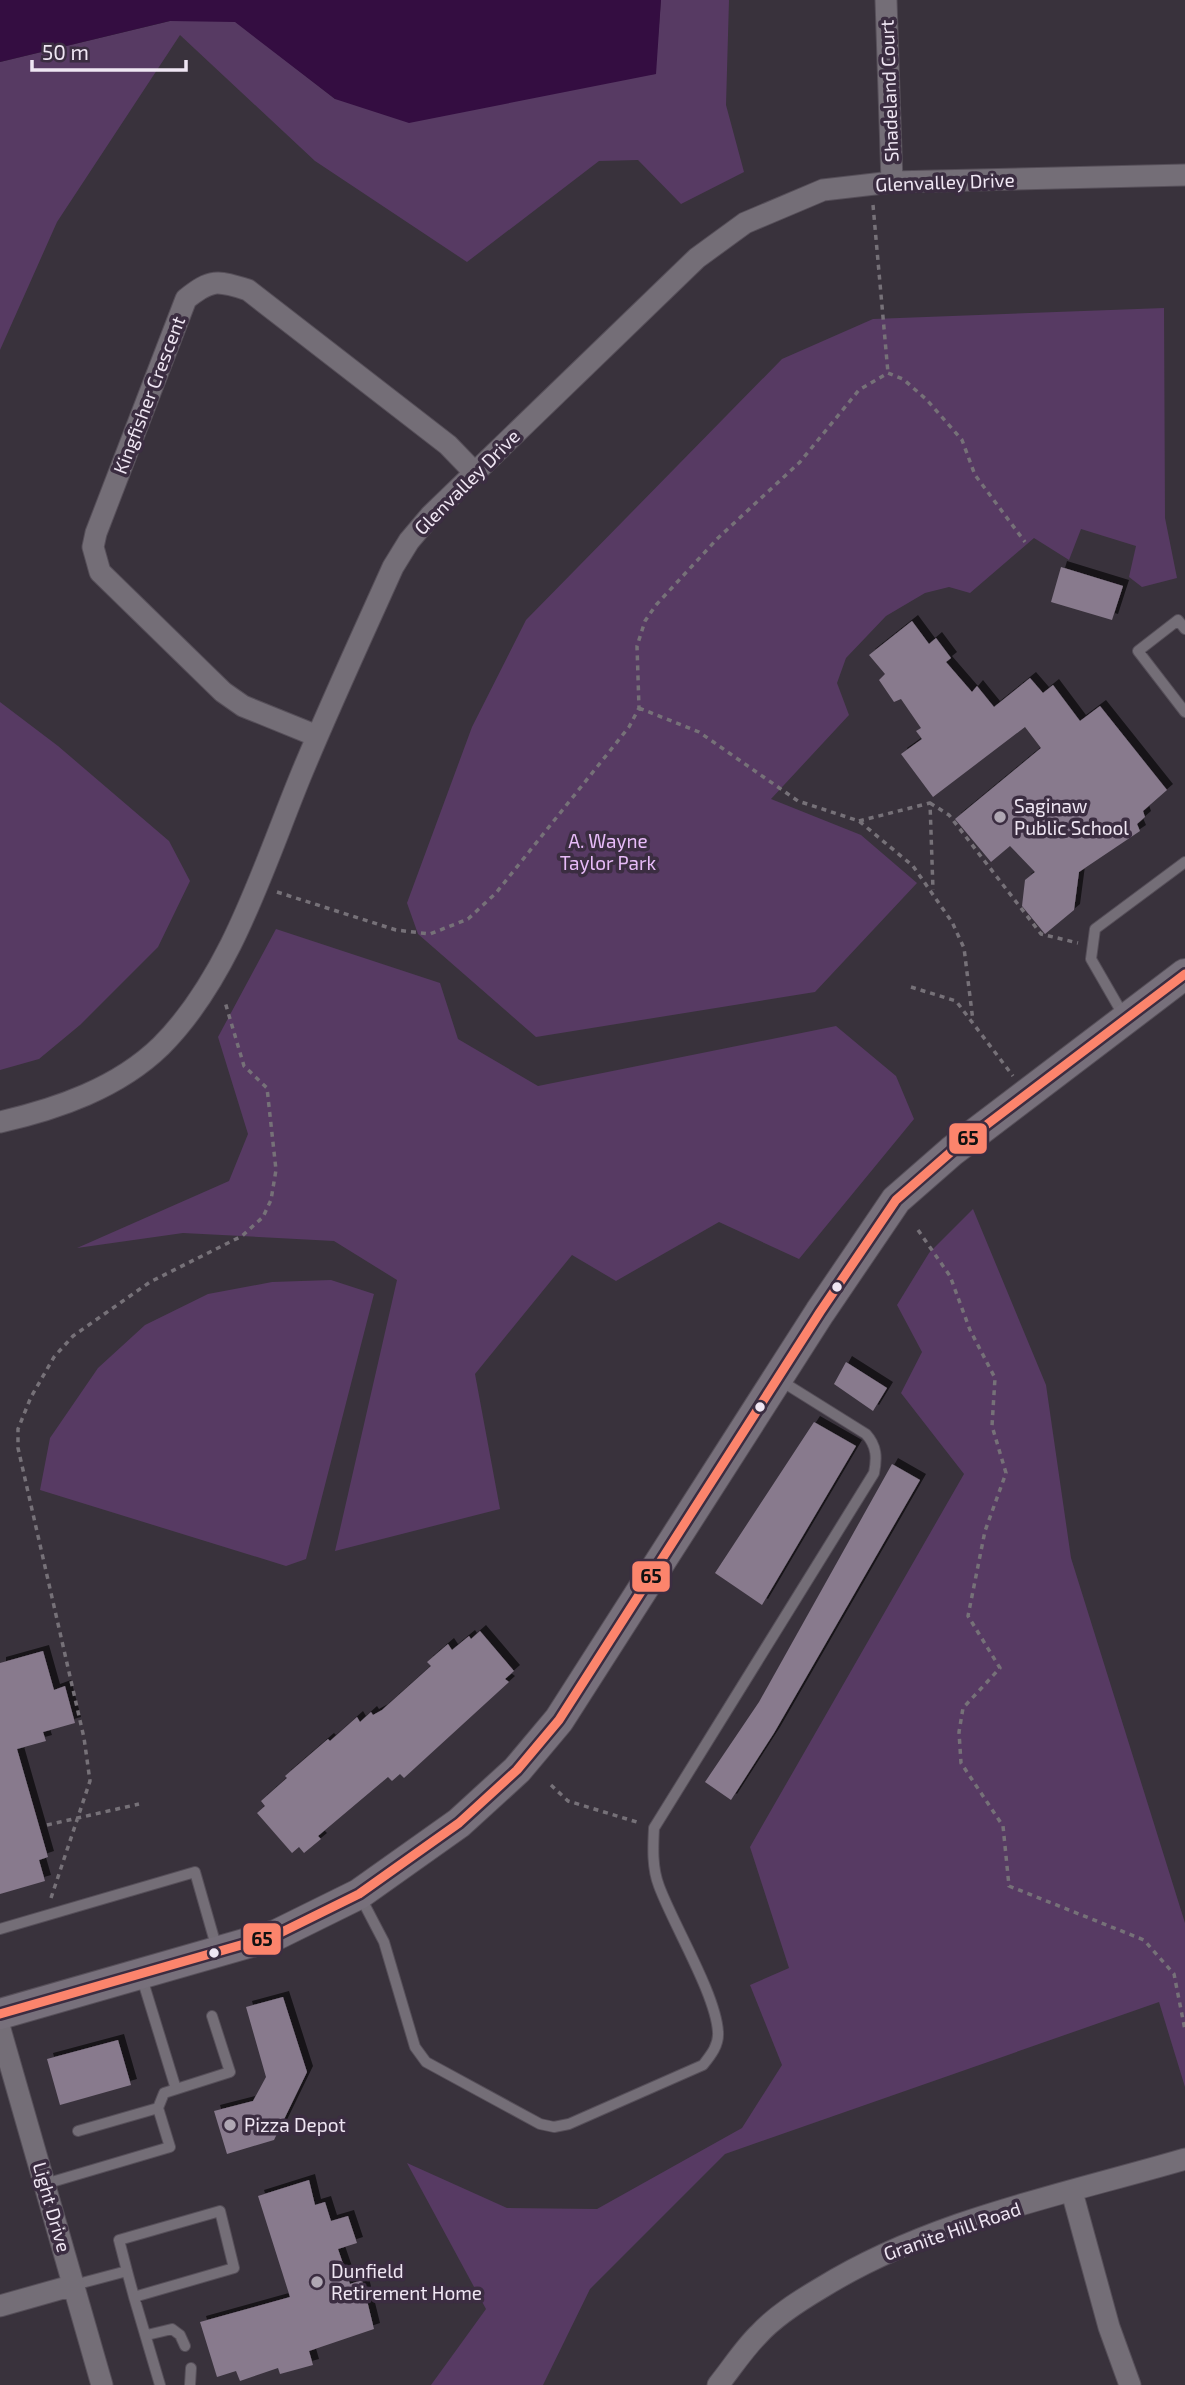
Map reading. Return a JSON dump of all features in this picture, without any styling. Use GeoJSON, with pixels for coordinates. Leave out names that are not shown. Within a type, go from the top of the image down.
{"type":"FeatureCollection","features":[{"type":"Feature","properties":{"kind":"street","name":"Shadeland Court"},"geometry":{"type":"LineString","coordinates":[[886,0],[892,182]]}},
{"type":"Feature","properties":{"kind":"street","name":"Glenvalley Drive"},"geometry":{"type":"LineString","coordinates":[[0,1122],[44,1112],[98,1089],[160,1047],[192,1010],[216,973],[317,736],[404,550],[431,515],[697,258],[745,223],[823,190],[892,182],[1185,175]]}},
{"type":"Feature","properties":{"kind":"street","name":"Kingfisher Crescent"},"geometry":{"type":"LineString","coordinates":[[317,736],[243,706],[223,692],[100,572],[94,560],[96,533],[186,299],[211,282],[222,282],[247,290],[448,445],[475,473]]}},
{"type":"Feature","properties":{"kind":"street"},"geometry":{"type":"LineString","coordinates":[[0,2014],[276,1935],[359,1894],[459,1823],[517,1770],[559,1720],[871,1234],[896,1200],[924,1173],[1026,1093],[1185,974]]}},
{"type":"Feature","properties":{"kind":"street","name":"Light Drive"},"geometry":{"type":"LineString","coordinates":[[0,2029],[102,2385]]}},
{"type":"Feature","properties":{"kind":"street","name":"Granite Hill Road"},"geometry":{"type":"LineString","coordinates":[[718,2385],[758,2335],[805,2298],[848,2271],[914,2240],[1185,2159]]}},
{"type":"Feature","properties":{"kind":"street"},"geometry":{"type":"LineString","coordinates":[[1072,2192],[1109,2327],[1130,2385]]}},
{"type":"Feature","properties":{"kind":"street"},"geometry":{"type":"LineString","coordinates":[[0,2306],[74,2285]]}},
{"type":"Feature","properties":{"kind":"lane"},"geometry":{"type":"LineString","coordinates":[[1185,629],[1178,620],[1138,651],[1185,712]]}},
{"type":"Feature","properties":{"kind":"lane"},"geometry":{"type":"LineString","coordinates":[[1125,1018],[1091,959],[1090,946],[1095,929],[1185,862]]}},
{"type":"Feature","properties":{"kind":"lane"},"geometry":{"type":"LineString","coordinates":[[359,1894],[384,1942],[415,2047],[426,2062],[540,2124],[554,2127],[703,2065],[715,2049],[718,2032],[708,1998],[657,1884],[653,1856],[654,1828],[874,1473],[876,1460],[873,1443],[866,1434],[778,1379]]}},
{"type":"Feature","properties":{"kind":"lane"},"geometry":{"type":"LineString","coordinates":[[0,1929],[195,1872],[217,1952]]}},
{"type":"Feature","properties":{"kind":"lane"},"geometry":{"type":"LineString","coordinates":[[141,1973],[176,2089]]}},
{"type":"Feature","properties":{"kind":"lane"},"geometry":{"type":"LineString","coordinates":[[45,2184],[170,2147],[158,2108],[164,2094],[230,2073],[212,2016]]}},
{"type":"Feature","properties":{"kind":"lane"},"geometry":{"type":"LineString","coordinates":[[78,2131],[158,2108]]}},
{"type":"Feature","properties":{"kind":"lane"},"geometry":{"type":"LineString","coordinates":[[134,2297],[234,2268],[220,2211],[119,2240],[134,2297],[147,2335],[160,2385]]}},
{"type":"Feature","properties":{"kind":"lane"},"geometry":{"type":"LineString","coordinates":[[74,2285],[127,2271]]}},
{"type":"Feature","properties":{"kind":"lane"},"geometry":{"type":"LineString","coordinates":[[147,2335],[172,2329],[180,2335],[185,2346]]}},
{"type":"Feature","properties":{"kind":"lane"},"geometry":{"type":"LineString","coordinates":[[190,2385],[191,2368]]}},
{"type":"Feature","properties":{"kind":"path"},"geometry":{"type":"LineString","coordinates":[[873,199],[888,373]]}},
{"type":"Feature","properties":{"kind":"path"},"geometry":{"type":"LineString","coordinates":[[888,373],[902,379],[927,400],[962,440],[975,475],[1025,542]]}},
{"type":"Feature","properties":{"kind":"path"},"geometry":{"type":"LineString","coordinates":[[265,889],[396,930],[430,934],[468,919],[505,882],[629,727],[639,708],[637,646],[645,621],[656,605],[718,538],[800,462],[859,390],[888,373]]}},
{"type":"Feature","properties":{"kind":"path"},"geometry":{"type":"LineString","coordinates":[[639,708],[699,732],[798,801],[859,821],[913,866],[933,892],[964,948],[973,1021]]}},
{"type":"Feature","properties":{"kind":"path"},"geometry":{"type":"LineString","coordinates":[[859,821],[930,803],[949,816],[1041,934],[1090,946]]}},
{"type":"Feature","properties":{"kind":"path"},"geometry":{"type":"LineString","coordinates":[[930,803],[933,892]]}},
{"type":"Feature","properties":{"kind":"path"},"geometry":{"type":"LineString","coordinates":[[911,987],[956,1000],[1026,1093]]}},
{"type":"Feature","properties":{"kind":"path"},"geometry":{"type":"LineString","coordinates":[[47,1916],[76,1818],[90,1782],[84,1738],[18,1448],[18,1429],[48,1367],[73,1336],[150,1282],[242,1236],[263,1217],[271,1200],[276,1170],[267,1088],[244,1066],[225,1002]]}},
{"type":"Feature","properties":{"kind":"path"},"geometry":{"type":"LineString","coordinates":[[918,1230],[950,1276],[970,1330],[995,1378],[992,1426],[1006,1472],[985,1531],[968,1616],[1000,1668],[963,1708],[959,1732],[961,1763],[1003,1826],[1009,1886],[1144,1940],[1174,1974],[1185,2030]]}},
{"type":"Feature","properties":{"kind":"path"},"geometry":{"type":"LineString","coordinates":[[551,1784],[568,1801],[654,1828]]}},
{"type":"Feature","properties":{"kind":"path"},"geometry":{"type":"LineString","coordinates":[[47,1825],[139,1804]]}},
{"type":"Feature","properties":{"kind":"green space"},"geometry":{"type":"Polygon","coordinates":[[[661,0],[729,0],[726,105],[744,172],[681,204],[638,160],[599,161],[467,262],[315,161],[180,35],[57,222],[0,350],[0,62],[170,21],[235,21],[335,99],[655,74],[661,0]]]}},
{"type":"Feature","properties":{"kind":"green space","name":"A. Wayne Taylor Park"},"geometry":{"type":"Polygon","coordinates":[[[1164,308],[1165,518],[1177,578],[1142,587],[1129,577],[1136,546],[1081,529],[1069,560],[1034,538],[970,593],[949,587],[925,593],[886,616],[846,658],[837,683],[849,715],[771,799],[861,835],[917,883],[815,992],[536,1037],[418,934],[407,903],[472,727],[526,620],[782,359],[873,319],[1164,308]]]}},
{"type":"Feature","properties":{"kind":"green space"},"geometry":{"type":"Polygon","coordinates":[[[0,702],[58,746],[169,841],[190,881],[158,947],[80,1025],[39,1059],[0,1070],[0,702]]]}},
{"type":"Feature","properties":{"kind":"green space"},"geometry":{"type":"Polygon","coordinates":[[[276,929],[440,983],[458,1039],[538,1086],[836,1026],[896,1076],[914,1119],[799,1259],[719,1222],[616,1281],[572,1255],[475,1374],[500,1509],[335,1551],[397,1280],[334,1241],[183,1233],[77,1248],[229,1181],[248,1134],[218,1037],[276,929]]]}},
{"type":"Feature","properties":{"kind":"green space"},"geometry":{"type":"Polygon","coordinates":[[[973,1209],[1046,1385],[1071,1558],[1185,1923],[1185,2087],[1159,2002],[725,2154],[590,2289],[543,2385],[431,2385],[486,2309],[407,2163],[507,2208],[597,2209],[742,2128],[782,2065],[750,1985],[789,1968],[750,1847],[964,1474],[901,1393],[922,1352],[897,1305],[929,1253],[973,1209]]]}},
{"type":"Feature","properties":{"kind":"green space"},"geometry":{"type":"Polygon","coordinates":[[[331,1280],[374,1294],[306,1559],[286,1566],[40,1490],[50,1438],[98,1368],[145,1325],[208,1294],[272,1282],[331,1280]]]}},
{"type":"Feature","properties":{"kind":"shaded area"},"geometry":{"type":"Polygon","coordinates":[[[0,0],[661,0],[656,74],[409,123],[335,99],[235,22],[170,21],[0,62],[0,0]]]}},
{"type":"Feature","properties":{"kind":"building"},"geometry":{"type":"Polygon","coordinates":[[[1061,567],[1123,586],[1112,620],[1051,602],[1061,567]]]}},
{"type":"Feature","properties":{"kind":"building"},"geometry":{"type":"Polygon","coordinates":[[[912,621],[929,644],[936,638],[951,658],[946,662],[972,692],[977,686],[994,707],[1030,678],[1043,693],[1053,685],[1080,721],[1100,706],[1167,790],[1143,811],[1145,817],[1137,824],[1140,831],[1079,872],[1074,910],[1045,934],[1022,906],[1025,880],[1035,872],[1010,846],[991,862],[955,819],[1041,748],[1025,727],[933,797],[901,754],[922,739],[916,731],[921,728],[901,699],[894,702],[879,680],[885,674],[869,655],[912,621]]]}},
{"type":"Feature","properties":{"kind":"building"},"geometry":{"type":"Polygon","coordinates":[[[846,1362],[887,1388],[873,1411],[834,1384],[846,1362]]]}},
{"type":"Feature","properties":{"kind":"building"},"geometry":{"type":"Polygon","coordinates":[[[814,1422],[856,1446],[762,1605],[715,1573],[814,1422]]]}},
{"type":"Feature","properties":{"kind":"building"},"geometry":{"type":"Polygon","coordinates":[[[892,1464],[920,1480],[774,1733],[731,1800],[705,1782],[759,1702],[892,1464]]]}},
{"type":"Feature","properties":{"kind":"building"},"geometry":{"type":"Polygon","coordinates":[[[480,1631],[514,1671],[505,1679],[509,1682],[404,1778],[400,1774],[392,1781],[388,1777],[318,1836],[321,1839],[304,1853],[299,1847],[292,1853],[257,1813],[265,1806],[261,1801],[287,1778],[285,1776],[357,1717],[360,1722],[371,1712],[373,1715],[382,1710],[431,1666],[427,1662],[448,1644],[452,1650],[480,1631]]]}},
{"type":"Feature","properties":{"kind":"building"},"geometry":{"type":"Polygon","coordinates":[[[43,1651],[54,1690],[65,1686],[75,1723],[43,1732],[46,1741],[17,1749],[48,1857],[39,1860],[45,1881],[0,1894],[0,1663],[43,1651]]]}},
{"type":"Feature","properties":{"kind":"building"},"geometry":{"type":"Polygon","coordinates":[[[283,1997],[307,2072],[274,2140],[227,2154],[214,2111],[253,2101],[266,2077],[246,2007],[283,1997]]]}},
{"type":"Feature","properties":{"kind":"building"},"geometry":{"type":"Polygon","coordinates":[[[118,2040],[131,2085],[60,2105],[47,2059],[118,2040]]]}},
{"type":"Feature","properties":{"kind":"building","name":"Dunfield Retirement Home"},"geometry":{"type":"Polygon","coordinates":[[[309,2180],[315,2205],[325,2202],[331,2221],[348,2216],[357,2243],[338,2249],[350,2284],[362,2280],[374,2329],[309,2351],[313,2365],[280,2374],[278,2368],[240,2381],[236,2371],[217,2377],[200,2322],[290,2297],[258,2196],[309,2180]]]}},
{"type":"Feature","properties":{"kind":"transit line","name":"65"},"geometry":{"type":"LineString","coordinates":[[0,2014],[276,1935],[359,1894],[459,1823],[517,1770],[559,1720],[820,1312],[896,1200],[952,1151],[1185,974]]}},
{"type":"Feature","properties":{"kind":"place","name":"Saginaw Public School"},"geometry":{"type":"Point","coordinates":[1000,817]}},
{"type":"Feature","properties":{"kind":"place","name":"Pizza Depot"},"geometry":{"type":"Point","coordinates":[230,2125]}},
{"type":"Feature","properties":{"kind":"place","name":"Dunfield Retirement Home"},"geometry":{"type":"Point","coordinates":[317,2282]}}]}
